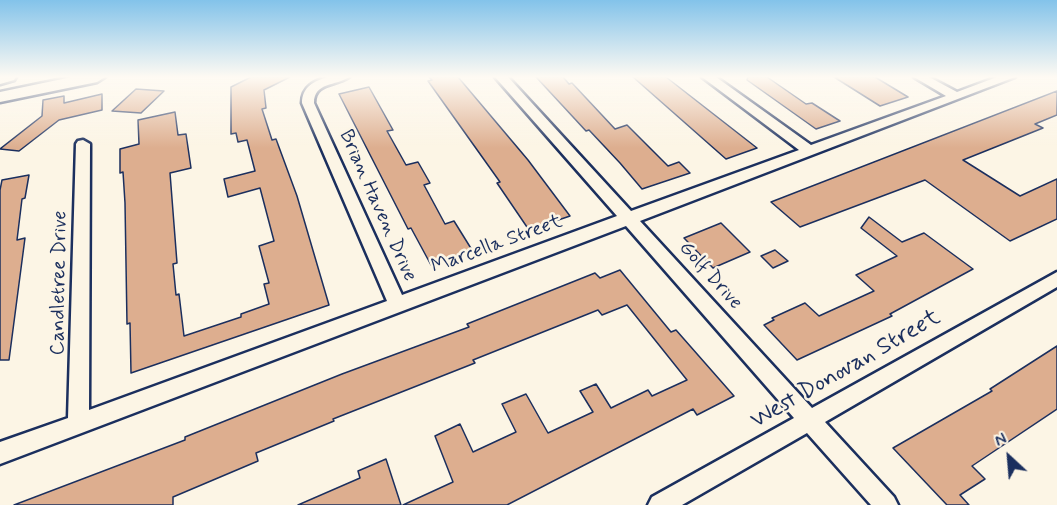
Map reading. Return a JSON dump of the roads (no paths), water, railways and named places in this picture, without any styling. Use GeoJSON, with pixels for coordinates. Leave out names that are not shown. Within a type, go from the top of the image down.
{"type":"FeatureCollection","features":[{"type":"Feature","properties":{"kind":"street","name":"Brian Haven Drive"},"geometry":{"type":"LineString","coordinates":[[308,101],[398,304]]}},
{"type":"Feature","properties":{"kind":"street","name":"Golf Drive"},"geometry":{"type":"LineString","coordinates":[[522,101],[886,505]]}},
{"type":"Feature","properties":{"kind":"street"},"geometry":{"type":"LineString","coordinates":[[740,101],[810,151]]}},
{"type":"Feature","properties":{"kind":"street","name":"Marcella Street"},"geometry":{"type":"LineString","coordinates":[[0,453],[947,101]]}},
{"type":"Feature","properties":{"kind":"street","name":"Candletree Drive"},"geometry":{"type":"LineString","coordinates":[[78,424],[83,144]]}},
{"type":"Feature","properties":{"kind":"street","name":"West Donovan Street"},"geometry":{"type":"LineString","coordinates":[[660,505],[1057,279]]}}]}
